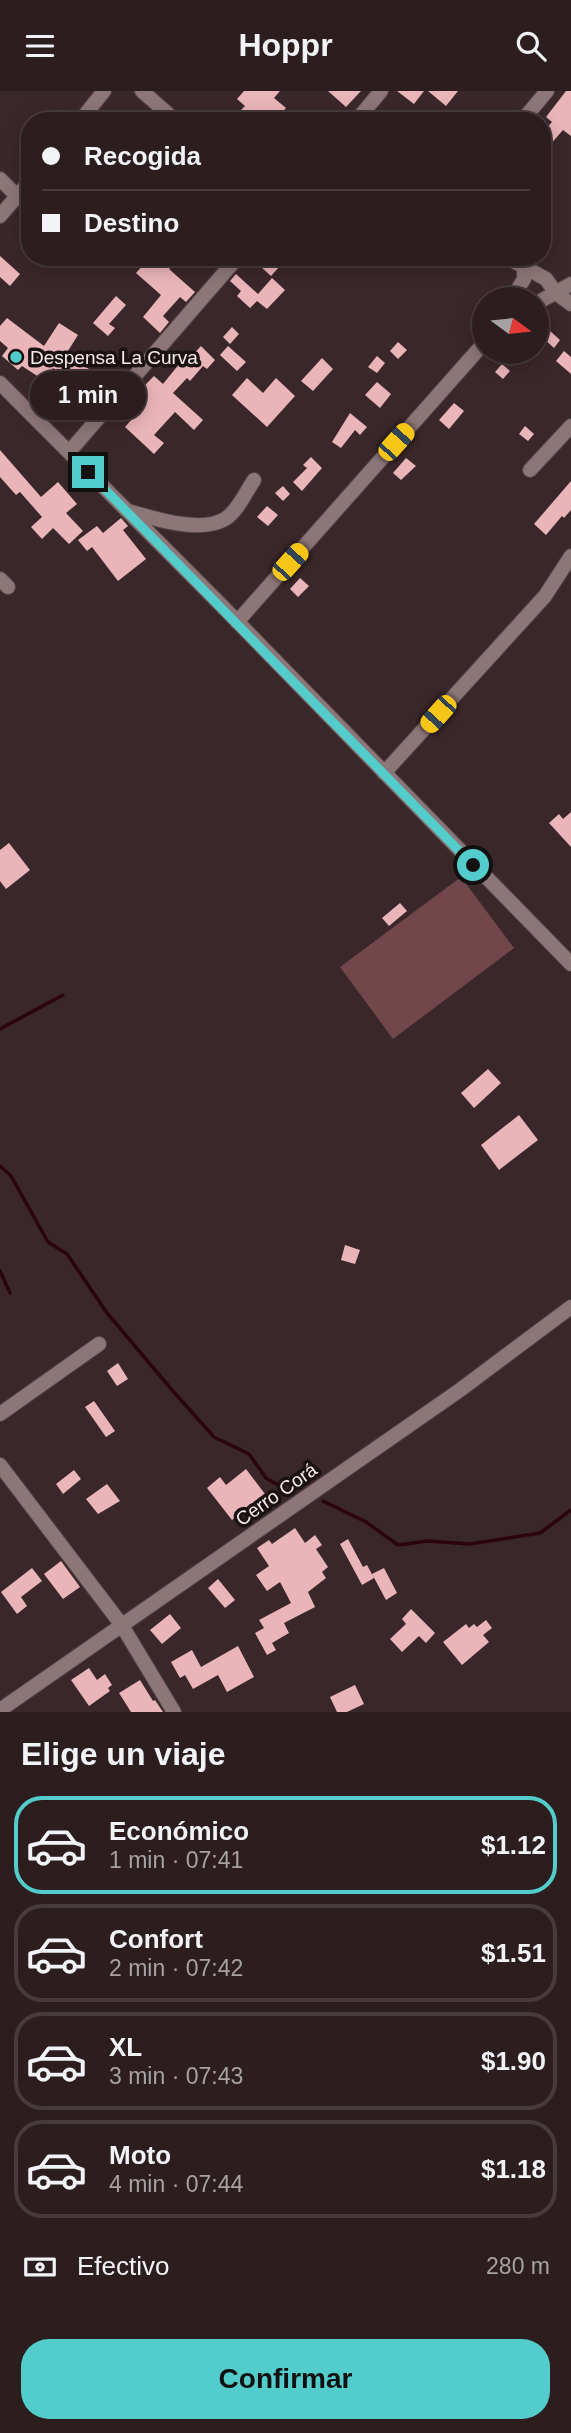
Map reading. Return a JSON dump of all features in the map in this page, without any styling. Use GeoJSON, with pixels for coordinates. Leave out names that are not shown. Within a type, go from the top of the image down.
{"type":"FeatureCollection","features":[{"type":"Feature","properties":{"kind":"street"},"geometry":{"type":"LineString","coordinates":[[87,112],[104,91]]}},
{"type":"Feature","properties":{"kind":"street"},"geometry":{"type":"LineString","coordinates":[[142,91],[166,112]]}},
{"type":"Feature","properties":{"kind":"street"},"geometry":{"type":"LineString","coordinates":[[364,112],[382,91]]}},
{"type":"Feature","properties":{"kind":"street"},"geometry":{"type":"LineString","coordinates":[[530,112],[547,91]]}},
{"type":"Feature","properties":{"kind":"street"},"geometry":{"type":"LineString","coordinates":[[0,179],[17,196]]}},
{"type":"Feature","properties":{"kind":"street"},"geometry":{"type":"LineString","coordinates":[[0,216],[21,191]]}},
{"type":"Feature","properties":{"kind":"street"},"geometry":{"type":"LineString","coordinates":[[69,453],[230,266]]}},
{"type":"Feature","properties":{"kind":"street"},"geometry":{"type":"LineString","coordinates":[[524,266],[546,279],[556,293],[571,304]]}},
{"type":"Feature","properties":{"kind":"street"},"geometry":{"type":"LineString","coordinates":[[519,287],[524,279],[524,266]]}},
{"type":"Feature","properties":{"kind":"street"},"geometry":{"type":"LineString","coordinates":[[550,296],[571,284]]}},
{"type":"Feature","properties":{"kind":"street"},"geometry":{"type":"LineString","coordinates":[[237,622],[472,357]]}},
{"type":"Feature","properties":{"kind":"street"},"geometry":{"type":"LineString","coordinates":[[0,383],[571,964]]}},
{"type":"Feature","properties":{"kind":"street"},"geometry":{"type":"LineString","coordinates":[[530,470],[571,426]]}},
{"type":"Feature","properties":{"kind":"street"},"geometry":{"type":"LineString","coordinates":[[126,510],[170,523],[212,524],[227,519],[254,480]]}},
{"type":"Feature","properties":{"kind":"street"},"geometry":{"type":"LineString","coordinates":[[384,773],[545,596],[571,556]]}},
{"type":"Feature","properties":{"kind":"street","name":"Cerro Corá"},"geometry":{"type":"LineString","coordinates":[[0,1710],[460,1390],[571,1307]]}},
{"type":"Feature","properties":{"kind":"street"},"geometry":{"type":"LineString","coordinates":[[0,1413],[99,1345]]}},
{"type":"Feature","properties":{"kind":"street"},"geometry":{"type":"LineString","coordinates":[[0,1465],[121,1624],[174,1712]]}},
{"type":"Feature","properties":{"kind":"shaded area"},"geometry":{"type":"Polygon","coordinates":[[[461,877],[514,948],[393,1039],[340,967],[461,877]]]}},
{"type":"Feature","properties":{"kind":"building"},"geometry":{"type":"Polygon","coordinates":[[[244,91],[280,91],[274,98],[286,108],[283,112],[243,112],[241,110],[245,106],[237,99],[244,91]]]}},
{"type":"Feature","properties":{"kind":"building"},"geometry":{"type":"Polygon","coordinates":[[[328,91],[361,91],[346,107],[328,91]]]}},
{"type":"Feature","properties":{"kind":"building"},"geometry":{"type":"Polygon","coordinates":[[[397,91],[424,91],[414,104],[397,91]]]}},
{"type":"Feature","properties":{"kind":"building"},"geometry":{"type":"Polygon","coordinates":[[[428,91],[458,91],[446,106],[428,91]]]}},
{"type":"Feature","properties":{"kind":"building"},"geometry":{"type":"Polygon","coordinates":[[[566,91],[571,91],[571,136],[563,130],[551,144],[550,112],[566,91]]]}},
{"type":"Feature","properties":{"kind":"building"},"geometry":{"type":"Polygon","coordinates":[[[0,256],[20,274],[10,286],[0,277],[0,256]]]}},
{"type":"Feature","properties":{"kind":"building"},"geometry":{"type":"Polygon","coordinates":[[[142,266],[171,266],[169,269],[195,292],[186,302],[180,297],[163,316],[169,322],[160,333],[143,317],[161,295],[136,273],[142,266]]]}},
{"type":"Feature","properties":{"kind":"building"},"geometry":{"type":"Polygon","coordinates":[[[260,266],[280,266],[271,276],[260,266]]]}},
{"type":"Feature","properties":{"kind":"building"},"geometry":{"type":"Polygon","coordinates":[[[236,274],[258,294],[272,278],[285,290],[267,309],[257,301],[250,308],[237,296],[241,291],[230,281],[236,274]]]}},
{"type":"Feature","properties":{"kind":"building"},"geometry":{"type":"Polygon","coordinates":[[[116,296],[126,305],[109,324],[115,328],[108,336],[93,323],[116,296]]]}},
{"type":"Feature","properties":{"kind":"building"},"geometry":{"type":"Polygon","coordinates":[[[7,318],[44,346],[59,323],[78,335],[66,354],[89,369],[79,385],[53,368],[45,381],[22,366],[18,370],[2,356],[8,348],[0,341],[0,326],[7,318]]]}},
{"type":"Feature","properties":{"kind":"building"},"geometry":{"type":"Polygon","coordinates":[[[232,327],[239,334],[230,344],[223,337],[232,327]]]}},
{"type":"Feature","properties":{"kind":"building"},"geometry":{"type":"Polygon","coordinates":[[[550,331],[560,340],[554,348],[550,344],[550,331]]]}},
{"type":"Feature","properties":{"kind":"building"},"geometry":{"type":"Polygon","coordinates":[[[398,342],[407,350],[398,359],[390,351],[398,342]]]}},
{"type":"Feature","properties":{"kind":"building"},"geometry":{"type":"Polygon","coordinates":[[[201,346],[215,360],[207,369],[203,366],[190,381],[187,378],[173,393],[203,420],[194,430],[175,412],[154,435],[164,443],[154,454],[125,427],[147,402],[144,400],[148,396],[141,389],[154,376],[163,384],[184,358],[187,361],[201,346]]]}},
{"type":"Feature","properties":{"kind":"building"},"geometry":{"type":"Polygon","coordinates":[[[228,346],[246,362],[237,371],[220,355],[228,346]]]}},
{"type":"Feature","properties":{"kind":"building"},"geometry":{"type":"Polygon","coordinates":[[[564,351],[571,357],[571,374],[556,361],[564,351]]]}},
{"type":"Feature","properties":{"kind":"building"},"geometry":{"type":"Polygon","coordinates":[[[377,356],[385,363],[377,373],[368,367],[377,356]]]}},
{"type":"Feature","properties":{"kind":"building"},"geometry":{"type":"Polygon","coordinates":[[[322,358],[333,369],[313,391],[301,381],[322,358]]]}},
{"type":"Feature","properties":{"kind":"building"},"geometry":{"type":"Polygon","coordinates":[[[502,364],[510,371],[503,379],[495,372],[502,364]]]}},
{"type":"Feature","properties":{"kind":"building"},"geometry":{"type":"Polygon","coordinates":[[[247,378],[263,393],[276,378],[295,396],[267,427],[232,395],[247,378]]]}},
{"type":"Feature","properties":{"kind":"building"},"geometry":{"type":"Polygon","coordinates":[[[73,382],[97,405],[85,418],[61,396],[73,382]]]}},
{"type":"Feature","properties":{"kind":"building"},"geometry":{"type":"Polygon","coordinates":[[[377,382],[391,394],[380,408],[365,395],[377,382]]]}},
{"type":"Feature","properties":{"kind":"building"},"geometry":{"type":"Polygon","coordinates":[[[454,403],[464,411],[449,429],[439,420],[454,403]]]}},
{"type":"Feature","properties":{"kind":"building"},"geometry":{"type":"Polygon","coordinates":[[[350,413],[367,427],[360,435],[355,430],[341,448],[332,442],[350,413]]]}},
{"type":"Feature","properties":{"kind":"building"},"geometry":{"type":"Polygon","coordinates":[[[525,426],[534,434],[528,441],[519,434],[525,426]]]}},
{"type":"Feature","properties":{"kind":"building"},"geometry":{"type":"Polygon","coordinates":[[[0,450],[41,497],[58,482],[77,504],[66,513],[83,531],[69,544],[53,528],[42,539],[31,527],[42,517],[20,492],[16,495],[0,477],[0,450]]]}},
{"type":"Feature","properties":{"kind":"building"},"geometry":{"type":"Polygon","coordinates":[[[311,457],[322,468],[302,491],[293,482],[307,468],[303,465],[311,457]]]}},
{"type":"Feature","properties":{"kind":"building"},"geometry":{"type":"Polygon","coordinates":[[[406,458],[416,466],[401,480],[393,473],[406,458]]]}},
{"type":"Feature","properties":{"kind":"building"},"geometry":{"type":"Polygon","coordinates":[[[571,481],[571,510],[564,518],[562,516],[546,535],[534,524],[571,481]]]}},
{"type":"Feature","properties":{"kind":"building"},"geometry":{"type":"Polygon","coordinates":[[[283,486],[290,494],[283,501],[275,493],[283,486]]]}},
{"type":"Feature","properties":{"kind":"building"},"geometry":{"type":"Polygon","coordinates":[[[267,506],[278,515],[268,526],[257,517],[267,506]]]}},
{"type":"Feature","properties":{"kind":"building"},"geometry":{"type":"Polygon","coordinates":[[[121,518],[128,526],[123,530],[146,559],[118,581],[92,547],[87,551],[78,540],[97,526],[103,533],[121,518]]]}},
{"type":"Feature","properties":{"kind":"building"},"geometry":{"type":"Polygon","coordinates":[[[300,578],[309,586],[298,597],[290,589],[300,578]]]}},
{"type":"Feature","properties":{"kind":"building"},"geometry":{"type":"Polygon","coordinates":[[[571,812],[571,847],[549,823],[559,814],[563,819],[571,812]]]}},
{"type":"Feature","properties":{"kind":"building"},"geometry":{"type":"Polygon","coordinates":[[[9,843],[30,870],[6,889],[0,881],[0,850],[9,843]]]}},
{"type":"Feature","properties":{"kind":"building"},"geometry":{"type":"Polygon","coordinates":[[[400,903],[407,911],[389,926],[382,918],[400,903]]]}},
{"type":"Feature","properties":{"kind":"building"},"geometry":{"type":"Polygon","coordinates":[[[488,1069],[501,1083],[474,1108],[461,1093],[488,1069]]]}},
{"type":"Feature","properties":{"kind":"building"},"geometry":{"type":"Polygon","coordinates":[[[519,1115],[538,1140],[499,1170],[481,1145],[519,1115]]]}},
{"type":"Feature","properties":{"kind":"building"},"geometry":{"type":"Polygon","coordinates":[[[345,1245],[360,1250],[355,1264],[341,1260],[345,1245]]]}},
{"type":"Feature","properties":{"kind":"building"},"geometry":{"type":"Polygon","coordinates":[[[118,1363],[128,1379],[117,1386],[107,1371],[118,1363]]]}},
{"type":"Feature","properties":{"kind":"building"},"geometry":{"type":"Polygon","coordinates":[[[94,1401],[115,1431],[106,1437],[85,1407],[94,1401]]]}},
{"type":"Feature","properties":{"kind":"building"},"geometry":{"type":"Polygon","coordinates":[[[246,1469],[268,1498],[257,1507],[254,1502],[232,1520],[207,1488],[220,1477],[226,1485],[246,1469]]]}},
{"type":"Feature","properties":{"kind":"building"},"geometry":{"type":"Polygon","coordinates":[[[74,1470],[81,1479],[63,1494],[56,1484],[74,1470]]]}},
{"type":"Feature","properties":{"kind":"building"},"geometry":{"type":"Polygon","coordinates":[[[107,1484],[120,1501],[98,1514],[86,1499],[107,1484]]]}},
{"type":"Feature","properties":{"kind":"building"},"geometry":{"type":"Polygon","coordinates":[[[295,1528],[305,1543],[315,1535],[322,1545],[316,1549],[328,1567],[322,1572],[326,1578],[308,1592],[315,1607],[284,1623],[289,1633],[272,1643],[276,1650],[267,1655],[255,1633],[264,1628],[259,1620],[291,1603],[280,1582],[267,1591],[256,1575],[269,1566],[257,1548],[269,1540],[272,1544],[295,1528]]]}},
{"type":"Feature","properties":{"kind":"building"},"geometry":{"type":"Polygon","coordinates":[[[348,1539],[363,1567],[367,1565],[374,1578],[362,1585],[340,1544],[348,1539]]]}},
{"type":"Feature","properties":{"kind":"building"},"geometry":{"type":"Polygon","coordinates":[[[61,1561],[80,1587],[63,1599],[44,1574],[61,1561]]]}},
{"type":"Feature","properties":{"kind":"building"},"geometry":{"type":"Polygon","coordinates":[[[32,1568],[42,1581],[21,1597],[27,1606],[17,1614],[1,1592],[32,1568]]]}},
{"type":"Feature","properties":{"kind":"building"},"geometry":{"type":"Polygon","coordinates":[[[384,1568],[397,1593],[386,1600],[372,1574],[384,1568]]]}},
{"type":"Feature","properties":{"kind":"building"},"geometry":{"type":"Polygon","coordinates":[[[218,1579],[235,1600],[225,1608],[208,1588],[218,1579]]]}},
{"type":"Feature","properties":{"kind":"building"},"geometry":{"type":"Polygon","coordinates":[[[411,1609],[435,1633],[426,1643],[419,1636],[402,1652],[390,1639],[406,1624],[402,1619],[411,1609]]]}},
{"type":"Feature","properties":{"kind":"building"},"geometry":{"type":"Polygon","coordinates":[[[170,1614],[181,1628],[162,1644],[150,1630],[170,1614]]]}},
{"type":"Feature","properties":{"kind":"building"},"geometry":{"type":"Polygon","coordinates":[[[486,1620],[492,1628],[483,1635],[489,1642],[462,1665],[443,1642],[466,1624],[469,1628],[474,1624],[477,1627],[486,1620]]]}},
{"type":"Feature","properties":{"kind":"building"},"geometry":{"type":"Polygon","coordinates":[[[238,1646],[254,1677],[227,1692],[218,1675],[193,1689],[185,1675],[180,1678],[171,1662],[192,1650],[201,1667],[238,1646]]]}},
{"type":"Feature","properties":{"kind":"building"},"geometry":{"type":"Polygon","coordinates":[[[89,1668],[97,1680],[105,1674],[112,1685],[108,1688],[110,1691],[89,1706],[71,1680],[89,1668]]]}},
{"type":"Feature","properties":{"kind":"building"},"geometry":{"type":"Polygon","coordinates":[[[140,1680],[163,1712],[131,1712],[119,1693],[140,1680]]]}},
{"type":"Feature","properties":{"kind":"building"},"geometry":{"type":"Polygon","coordinates":[[[355,1685],[364,1704],[347,1712],[337,1712],[330,1697],[355,1685]]]}},
{"type":"Feature","properties":{"kind":"waterway"},"geometry":{"type":"LineString","coordinates":[[0,1029],[63,995]]}},
{"type":"Feature","properties":{"kind":"waterway"},"geometry":{"type":"LineString","coordinates":[[0,1166],[11,1176],[48,1242],[67,1254],[107,1313],[172,1390],[214,1437],[249,1454],[266,1478],[292,1493]]}},
{"type":"Feature","properties":{"kind":"waterway"},"geometry":{"type":"LineString","coordinates":[[0,1271],[10,1293]]}},
{"type":"Feature","properties":{"kind":"waterway"},"geometry":{"type":"LineString","coordinates":[[323,1501],[366,1522],[398,1545],[428,1541],[470,1544],[540,1533],[571,1510]]}},
{"type":"Feature","properties":{"kind":"place","name":"Despensa La Curva"},"geometry":{"type":"Point","coordinates":[16,357]}},
{"type":"Feature","properties":{"kind":"route"},"geometry":{"type":"LineString","coordinates":[[88,472],[473,865]]}}]}
